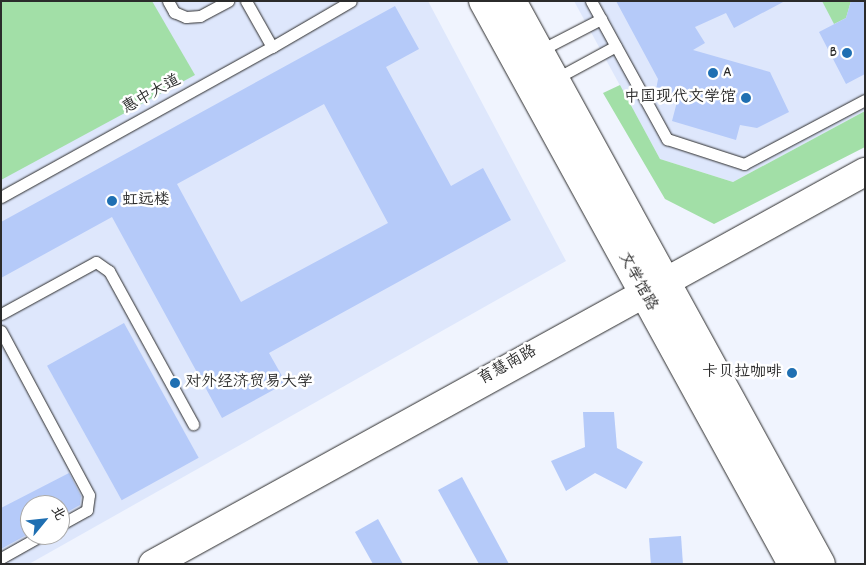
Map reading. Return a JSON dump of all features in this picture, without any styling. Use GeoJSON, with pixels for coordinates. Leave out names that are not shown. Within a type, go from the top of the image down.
{"type":"FeatureCollection","features":[{"type":"Feature","properties":{"kind":"main road","name":"文学馆路"},"geometry":{"type":"LineString","coordinates":[[483,1],[821,564]]}},
{"type":"Feature","properties":{"kind":"main road","name":"文学馆路"},"geometry":{"type":"LineString","coordinates":[[512,1],[555,79],[653,285],[792,564]]}},
{"type":"Feature","properties":{"kind":"main road","name":"育慧南路"},"geometry":{"type":"LineString","coordinates":[[153,564],[653,285],[865,172]]}},
{"type":"Feature","properties":{"kind":"lane"},"geometry":{"type":"LineString","coordinates":[[168,1],[174,12],[186,17],[221,3]]}},
{"type":"Feature","properties":{"kind":"lane"},"geometry":{"type":"LineString","coordinates":[[246,1],[272,47]]}},
{"type":"Feature","properties":{"kind":"lane","name":"惠中大道"},"geometry":{"type":"LineString","coordinates":[[1,197],[272,47],[351,1]]}},
{"type":"Feature","properties":{"kind":"lane"},"geometry":{"type":"LineString","coordinates":[[591,1],[667,139],[744,164],[865,100]]}},
{"type":"Feature","properties":{"kind":"lane"},"geometry":{"type":"LineString","coordinates":[[539,51],[601,19]]}},
{"type":"Feature","properties":{"kind":"lane"},"geometry":{"type":"LineString","coordinates":[[555,79],[616,46]]}},
{"type":"Feature","properties":{"kind":"lane"},"geometry":{"type":"LineString","coordinates":[[1,314],[96,262],[109,271],[193,424]]}},
{"type":"Feature","properties":{"kind":"lane"},"geometry":{"type":"LineString","coordinates":[[1,331],[89,495],[87,510],[70,519]]}},
{"type":"Feature","properties":{"kind":"lane"},"geometry":{"type":"LineString","coordinates":[[1,558],[24,545]]}},
{"type":"Feature","properties":{"kind":"shaded area","name":"对外经济贸易大学"},"geometry":{"type":"Polygon","coordinates":[[[1,1],[428,1],[566,261],[70,541],[70,495],[20,495],[20,545],[63,545],[29,564],[1,564],[1,1]]]}},
{"type":"Feature","properties":{"kind":"shaded area","name":"中国现代文学馆"},"geometry":{"type":"Polygon","coordinates":[[[574,1],[865,1],[865,111],[733,182],[660,159],[574,1]]]}},
{"type":"Feature","properties":{"kind":"green space"},"geometry":{"type":"Polygon","coordinates":[[[1,1],[152,1],[195,75],[1,180],[1,1]]]}},
{"type":"Feature","properties":{"kind":"green space"},"geometry":{"type":"Polygon","coordinates":[[[822,1],[851,1],[846,18],[834,24],[822,1]]]}},
{"type":"Feature","properties":{"kind":"green space"},"geometry":{"type":"Polygon","coordinates":[[[620,85],[660,159],[733,182],[865,111],[865,147],[714,224],[665,199],[603,93],[620,85]]]}},
{"type":"Feature","properties":{"kind":"building","name":"A"},"geometry":{"type":"Polygon","coordinates":[[[616,1],[785,1],[734,28],[726,13],[695,27],[705,43],[693,50],[770,72],[789,112],[757,128],[740,125],[736,140],[672,121],[678,98],[656,90],[658,79],[616,1]]]}},
{"type":"Feature","properties":{"kind":"building","name":"B"},"geometry":{"type":"Polygon","coordinates":[[[851,1],[865,1],[865,74],[846,84],[819,32],[846,18],[851,1]]]}},
{"type":"Feature","properties":{"kind":"building","name":"虹远楼"},"geometry":{"type":"Polygon","coordinates":[[[395,6],[419,49],[386,67],[451,186],[483,168],[511,220],[269,353],[286,383],[222,418],[112,217],[1,278],[1,222],[395,6]],[[324,104],[177,184],[241,302],[388,223],[324,104]]]}},
{"type":"Feature","properties":{"kind":"building"},"geometry":{"type":"Polygon","coordinates":[[[124,323],[199,458],[122,500],[47,366],[124,323]]]}},
{"type":"Feature","properties":{"kind":"building"},"geometry":{"type":"Polygon","coordinates":[[[583,412],[614,412],[617,448],[643,462],[626,489],[595,473],[566,491],[551,461],[585,447],[583,412]]]}},
{"type":"Feature","properties":{"kind":"building"},"geometry":{"type":"Polygon","coordinates":[[[69,473],[81,496],[80,505],[70,510],[70,495],[26,495],[69,473]]]}},
{"type":"Feature","properties":{"kind":"building"},"geometry":{"type":"Polygon","coordinates":[[[462,477],[509,564],[479,564],[438,490],[462,477]]]}},
{"type":"Feature","properties":{"kind":"building"},"geometry":{"type":"Polygon","coordinates":[[[20,498],[20,539],[1,549],[1,508],[20,498]]]}},
{"type":"Feature","properties":{"kind":"building"},"geometry":{"type":"Polygon","coordinates":[[[378,519],[403,564],[373,564],[355,532],[378,519]]]}},
{"type":"Feature","properties":{"kind":"building"},"geometry":{"type":"Polygon","coordinates":[[[681,536],[683,564],[651,564],[649,538],[681,536]]]}},
{"type":"Feature","properties":{"kind":"place","name":"B"},"geometry":{"type":"Point","coordinates":[847,53]}},
{"type":"Feature","properties":{"kind":"place","name":"A"},"geometry":{"type":"Point","coordinates":[713,73]}},
{"type":"Feature","properties":{"kind":"place","name":"中国现代文学馆"},"geometry":{"type":"Point","coordinates":[746,98]}},
{"type":"Feature","properties":{"kind":"place","name":"虹远楼"},"geometry":{"type":"Point","coordinates":[112,201]}},
{"type":"Feature","properties":{"kind":"place","name":"卡贝拉咖啡"},"geometry":{"type":"Point","coordinates":[792,373]}},
{"type":"Feature","properties":{"kind":"place","name":"对外经济贸易大学"},"geometry":{"type":"Point","coordinates":[175,383]}}]}
